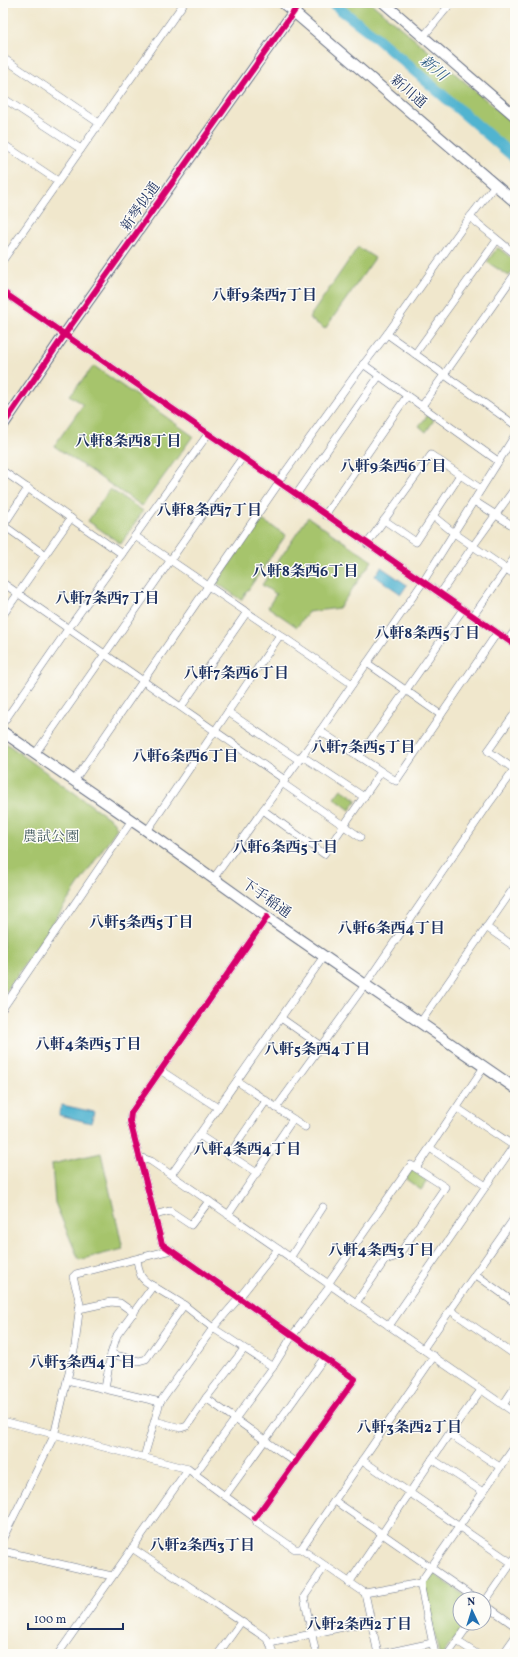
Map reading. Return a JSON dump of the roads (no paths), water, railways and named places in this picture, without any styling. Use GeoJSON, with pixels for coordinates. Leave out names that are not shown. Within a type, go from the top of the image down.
{"type":"FeatureCollection","features":[{"type":"Feature","properties":{"kind":"street"},"geometry":{"type":"LineString","coordinates":[[3,260],[184,3]]}},
{"type":"Feature","properties":{"kind":"street","name":"新川通"},"geometry":{"type":"LineString","coordinates":[[283,3],[298,6],[515,202]]}},
{"type":"Feature","properties":{"kind":"street"},"geometry":{"type":"LineString","coordinates":[[384,3],[515,116]]}},
{"type":"Feature","properties":{"kind":"street"},"geometry":{"type":"LineString","coordinates":[[423,37],[451,3]]}},
{"type":"Feature","properties":{"kind":"street","name":"新琴似通"},"geometry":{"type":"LineString","coordinates":[[3,426],[65,334],[298,6]]}},
{"type":"Feature","properties":{"kind":"street"},"geometry":{"type":"LineString","coordinates":[[3,58],[99,123]]}},
{"type":"Feature","properties":{"kind":"street"},"geometry":{"type":"LineString","coordinates":[[3,98],[80,149]]}},
{"type":"Feature","properties":{"kind":"street"},"geometry":{"type":"LineString","coordinates":[[3,144],[58,181]]}},
{"type":"Feature","properties":{"kind":"street"},"geometry":{"type":"LineString","coordinates":[[74,781],[279,483],[363,364],[387,334],[495,184]]}},
{"type":"Feature","properties":{"kind":"street"},"geometry":{"type":"LineString","coordinates":[[470,217],[515,254]]}},
{"type":"Feature","properties":{"kind":"street"},"geometry":{"type":"LineString","coordinates":[[415,354],[498,240]]}},
{"type":"Feature","properties":{"kind":"street"},"geometry":{"type":"LineString","coordinates":[[422,406],[515,274]]}},
{"type":"Feature","properties":{"kind":"street"},"geometry":{"type":"LineString","coordinates":[[3,292],[515,646]]}},
{"type":"Feature","properties":{"kind":"street"},"geometry":{"type":"LineString","coordinates":[[387,334],[515,425]]}},
{"type":"Feature","properties":{"kind":"street"},"geometry":{"type":"LineString","coordinates":[[363,364],[498,461]]}},
{"type":"Feature","properties":{"kind":"street"},"geometry":{"type":"LineString","coordinates":[[296,494],[379,376]]}},
{"type":"Feature","properties":{"kind":"street"},"geometry":{"type":"LineString","coordinates":[[325,515],[407,396]]}},
{"type":"Feature","properties":{"kind":"street"},"geometry":{"type":"LineString","coordinates":[[3,723],[68,629],[208,434]]}},
{"type":"Feature","properties":{"kind":"street"},"geometry":{"type":"LineString","coordinates":[[213,879],[320,731],[423,582],[515,434]]}},
{"type":"Feature","properties":{"kind":"street"},"geometry":{"type":"LineString","coordinates":[[367,544],[431,455],[481,490]]}},
{"type":"Feature","properties":{"kind":"street"},"geometry":{"type":"LineString","coordinates":[[35,754],[242,458]]}},
{"type":"Feature","properties":{"kind":"street"},"geometry":{"type":"LineString","coordinates":[[3,471],[122,554]]}},
{"type":"Feature","properties":{"kind":"street"},"geometry":{"type":"LineString","coordinates":[[384,520],[416,542],[460,475]]}},
{"type":"Feature","properties":{"kind":"street"},"geometry":{"type":"LineString","coordinates":[[28,488],[6,516],[3,526],[45,554]]}},
{"type":"Feature","properties":{"kind":"street"},"geometry":{"type":"LineString","coordinates":[[440,594],[515,488]]}},
{"type":"Feature","properties":{"kind":"street"},"geometry":{"type":"LineString","coordinates":[[474,501],[515,527]]}},
{"type":"Feature","properties":{"kind":"street"},"geometry":{"type":"LineString","coordinates":[[433,516],[454,533],[515,575]]}},
{"type":"Feature","properties":{"kind":"street"},"geometry":{"type":"LineString","coordinates":[[3,615],[71,518]]}},
{"type":"Feature","properties":{"kind":"street"},"geometry":{"type":"LineString","coordinates":[[135,536],[171,559],[352,684]]}},
{"type":"Feature","properties":{"kind":"street"},"geometry":{"type":"LineString","coordinates":[[473,616],[515,557]]}},
{"type":"Feature","properties":{"kind":"street"},"geometry":{"type":"LineString","coordinates":[[3,584],[215,731],[284,781],[343,827],[360,838]]}},
{"type":"Feature","properties":{"kind":"street"},"geometry":{"type":"LineString","coordinates":[[359,757],[463,609]]}},
{"type":"Feature","properties":{"kind":"street"},"geometry":{"type":"LineString","coordinates":[[181,707],[247,612]]}},
{"type":"Feature","properties":{"kind":"street"},"geometry":{"type":"LineString","coordinates":[[508,640],[515,630]]}},
{"type":"Feature","properties":{"kind":"street"},"geometry":{"type":"LineString","coordinates":[[320,731],[396,781],[497,633]]}},
{"type":"Feature","properties":{"kind":"street"},"geometry":{"type":"LineString","coordinates":[[147,831],[280,634]]}},
{"type":"Feature","properties":{"kind":"street"},"geometry":{"type":"LineString","coordinates":[[367,663],[441,715]]}},
{"type":"Feature","properties":{"kind":"street"},"geometry":{"type":"LineString","coordinates":[[228,712],[364,797]]}},
{"type":"Feature","properties":{"kind":"street"},"geometry":{"type":"LineString","coordinates":[[276,1108],[365,985],[488,805],[515,769],[488,751],[515,713]]}},
{"type":"Feature","properties":{"kind":"street","name":"下手稲通"},"geometry":{"type":"LineString","coordinates":[[3,732],[132,820],[213,879],[420,1023],[484,1067],[514,1085]]}},
{"type":"Feature","properties":{"kind":"street"},"geometry":{"type":"LineString","coordinates":[[263,810],[324,854],[381,772]]}},
{"type":"Feature","properties":{"kind":"street"},"geometry":{"type":"LineString","coordinates":[[3,1008],[132,820]]}},
{"type":"Feature","properties":{"kind":"street"},"geometry":{"type":"LineString","coordinates":[[420,1023],[515,886]]}},
{"type":"Feature","properties":{"kind":"street"},"geometry":{"type":"LineString","coordinates":[[255,1518],[355,1379],[162,1244],[130,1121],[131,1113],[267,917]]}},
{"type":"Feature","properties":{"kind":"street"},"geometry":{"type":"LineString","coordinates":[[486,927],[515,947]]}},
{"type":"Feature","properties":{"kind":"street"},"geometry":{"type":"LineString","coordinates":[[171,1175],[324,956]]}},
{"type":"Feature","properties":{"kind":"street"},"geometry":{"type":"LineString","coordinates":[[281,1018],[321,1046]]}},
{"type":"Feature","properties":{"kind":"street"},"geometry":{"type":"LineString","coordinates":[[416,1168],[484,1067]]}},
{"type":"Feature","properties":{"kind":"street"},"geometry":{"type":"LineString","coordinates":[[160,1070],[218,1108]]}},
{"type":"Feature","properties":{"kind":"street"},"geometry":{"type":"LineString","coordinates":[[237,1081],[305,1127]]}},
{"type":"Feature","properties":{"kind":"street"},"geometry":{"type":"LineString","coordinates":[[229,1155],[266,1101]]}},
{"type":"Feature","properties":{"kind":"street"},"geometry":{"type":"LineString","coordinates":[[389,1326],[514,1145],[457,1108]]}},
{"type":"Feature","properties":{"kind":"street"},"geometry":{"type":"LineString","coordinates":[[228,1215],[293,1119]]}},
{"type":"Feature","properties":{"kind":"street"},"geometry":{"type":"LineString","coordinates":[[199,1135],[256,1173]]}},
{"type":"Feature","properties":{"kind":"street"},"geometry":{"type":"LineString","coordinates":[[430,1148],[486,1186]]}},
{"type":"Feature","properties":{"kind":"street"},"geometry":{"type":"LineString","coordinates":[[139,1157],[151,1161],[515,1413]]}},
{"type":"Feature","properties":{"kind":"street"},"geometry":{"type":"LineString","coordinates":[[194,1474],[273,1367],[292,1336],[411,1165],[445,1187],[398,1256],[385,1260],[356,1303]]}},
{"type":"Feature","properties":{"kind":"street"},"geometry":{"type":"LineString","coordinates":[[154,1215],[170,1211],[191,1225],[209,1201]]}},
{"type":"Feature","properties":{"kind":"street"},"geometry":{"type":"LineString","coordinates":[[290,1258],[323,1208]]}},
{"type":"Feature","properties":{"kind":"street"},"geometry":{"type":"LineString","coordinates":[[423,1349],[515,1217]]}},
{"type":"Feature","properties":{"kind":"street"},"geometry":{"type":"LineString","coordinates":[[144,1457],[160,1402],[213,1328],[278,1249]]}},
{"type":"Feature","properties":{"kind":"street"},"geometry":{"type":"LineString","coordinates":[[3,1538],[54,1434],[75,1346],[80,1303],[73,1277],[76,1274],[137,1260],[171,1250]]}},
{"type":"Feature","properties":{"kind":"street"},"geometry":{"type":"LineString","coordinates":[[137,1260],[140,1275],[143,1280],[184,1305],[213,1328],[273,1367]]}},
{"type":"Feature","properties":{"kind":"street"},"geometry":{"type":"LineString","coordinates":[[475,1274],[515,1303]]}},
{"type":"Feature","properties":{"kind":"street"},"geometry":{"type":"LineString","coordinates":[[105,1388],[111,1354],[117,1335],[153,1286]]}},
{"type":"Feature","properties":{"kind":"street"},"geometry":{"type":"LineString","coordinates":[[79,1309],[111,1302],[120,1303],[134,1313]]}},
{"type":"Feature","properties":{"kind":"street"},"geometry":{"type":"LineString","coordinates":[[111,1354],[139,1361],[146,1359],[184,1305]]}},
{"type":"Feature","properties":{"kind":"street"},"geometry":{"type":"LineString","coordinates":[[450,1310],[515,1355]]}},
{"type":"Feature","properties":{"kind":"street"},"geometry":{"type":"LineString","coordinates":[[155,1421],[181,1428],[187,1426],[206,1398],[244,1349]]}},
{"type":"Feature","properties":{"kind":"street"},"geometry":{"type":"LineString","coordinates":[[301,1549],[434,1356]]}},
{"type":"Feature","properties":{"kind":"street"},"geometry":{"type":"LineString","coordinates":[[225,1496],[324,1358]]}},
{"type":"Feature","properties":{"kind":"street"},"geometry":{"type":"LineString","coordinates":[[67,1380],[160,1402]]}},
{"type":"Feature","properties":{"kind":"street"},"geometry":{"type":"LineString","coordinates":[[503,1405],[515,1388]]}},
{"type":"Feature","properties":{"kind":"street"},"geometry":{"type":"LineString","coordinates":[[349,1583],[449,1434],[481,1390]]}},
{"type":"Feature","properties":{"kind":"street"},"geometry":{"type":"LineString","coordinates":[[206,1398],[296,1462]]}},
{"type":"Feature","properties":{"kind":"street"},"geometry":{"type":"LineString","coordinates":[[3,1421],[188,1469],[255,1518],[257,1523],[295,1549],[301,1549],[364,1593],[378,1654]]}},
{"type":"Feature","properties":{"kind":"street"},"geometry":{"type":"LineString","coordinates":[[449,1434],[500,1467]]}},
{"type":"Feature","properties":{"kind":"street"},"geometry":{"type":"LineString","coordinates":[[364,1593],[420,1583],[515,1446]]}},
{"type":"Feature","properties":{"kind":"street"},"geometry":{"type":"LineString","coordinates":[[432,1459],[483,1492]]}},
{"type":"Feature","properties":{"kind":"street"},"geometry":{"type":"LineString","coordinates":[[362,1460],[514,1562],[492,1593]]}},
{"type":"Feature","properties":{"kind":"street"},"geometry":{"type":"LineString","coordinates":[[58,1654],[188,1469]]}},
{"type":"Feature","properties":{"kind":"street"},"geometry":{"type":"LineString","coordinates":[[335,1501],[465,1591]]}},
{"type":"Feature","properties":{"kind":"street"},"geometry":{"type":"LineString","coordinates":[[132,1548],[240,1622],[266,1638],[270,1643],[273,1654]]}},
{"type":"Feature","properties":{"kind":"street"},"geometry":{"type":"LineString","coordinates":[[3,1551],[112,1576]]}},
{"type":"Feature","properties":{"kind":"street"},"geometry":{"type":"LineString","coordinates":[[316,1654],[304,1598],[325,1566]]}},
{"type":"Feature","properties":{"kind":"street"},"geometry":{"type":"LineString","coordinates":[[420,1583],[435,1654]]}},
{"type":"Feature","properties":{"kind":"street"},"geometry":{"type":"LineString","coordinates":[[492,1610],[515,1626]]}},
{"type":"Feature","properties":{"kind":"street"},"geometry":{"type":"LineString","coordinates":[[270,1643],[371,1621]]}},
{"type":"Feature","properties":{"kind":"street"},"geometry":{"type":"LineString","coordinates":[[218,1654],[240,1622]]}},
{"type":"Feature","properties":{"kind":"street"},"geometry":{"type":"LineString","coordinates":[[448,1654],[464,1631]]}},
{"type":"Feature","properties":{"kind":"street"},"geometry":{"type":"LineString","coordinates":[[503,1654],[515,1637]]}},
{"type":"Feature","properties":{"kind":"street"},"geometry":{"type":"LineString","coordinates":[[457,1641],[477,1654]]}},
{"type":"Feature","properties":{"kind":"street"},"geometry":{"type":"LineString","coordinates":[[381,1654],[432,1643]]}},
{"type":"Feature","properties":{"kind":"water"},"geometry":{"type":"Polygon","coordinates":[[[381,567],[407,585],[401,594],[375,576],[381,567]]]}},
{"type":"Feature","properties":{"kind":"water"},"geometry":{"type":"Polygon","coordinates":[[[62,1105],[94,1112],[91,1123],[59,1115],[62,1105]]]}},
{"type":"Feature","properties":{"kind":"waterway","name":"新川"},"geometry":{"type":"LineString","coordinates":[[332,3],[371,33],[515,158]]}},
{"type":"Feature","properties":{"kind":"district","name":"八軒9条西7丁目"},"geometry":{"type":"Point","coordinates":[264,296]}},
{"type":"Feature","properties":{"kind":"district","name":"八軒8条西8丁目"},"geometry":{"type":"Point","coordinates":[128,442]}},
{"type":"Feature","properties":{"kind":"district","name":"八軒9条西6丁目"},"geometry":{"type":"Point","coordinates":[393,467]}},
{"type":"Feature","properties":{"kind":"district","name":"八軒8条西7丁目"},"geometry":{"type":"Point","coordinates":[209,511]}},
{"type":"Feature","properties":{"kind":"district","name":"八軒8条西6丁目"},"geometry":{"type":"Point","coordinates":[305,572]}},
{"type":"Feature","properties":{"kind":"district","name":"八軒7条西7丁目"},"geometry":{"type":"Point","coordinates":[107,599]}},
{"type":"Feature","properties":{"kind":"district","name":"八軒8条西5丁目"},"geometry":{"type":"Point","coordinates":[427,634]}},
{"type":"Feature","properties":{"kind":"district","name":"八軒7条西6丁目"},"geometry":{"type":"Point","coordinates":[236,674]}},
{"type":"Feature","properties":{"kind":"district","name":"八軒7条西5丁目"},"geometry":{"type":"Point","coordinates":[363,748]}},
{"type":"Feature","properties":{"kind":"district","name":"八軒6条西6丁目"},"geometry":{"type":"Point","coordinates":[185,757]}},
{"type":"Feature","properties":{"kind":"district","name":"八軒6条西5丁目"},"geometry":{"type":"Point","coordinates":[285,848]}},
{"type":"Feature","properties":{"kind":"district","name":"八軒5条西5丁目"},"geometry":{"type":"Point","coordinates":[141,923]}},
{"type":"Feature","properties":{"kind":"district","name":"八軒6条西4丁目"},"geometry":{"type":"Point","coordinates":[391,929]}},
{"type":"Feature","properties":{"kind":"district","name":"八軒4条西5丁目"},"geometry":{"type":"Point","coordinates":[88,1045]}},
{"type":"Feature","properties":{"kind":"district","name":"八軒5条西4丁目"},"geometry":{"type":"Point","coordinates":[317,1050]}},
{"type":"Feature","properties":{"kind":"district","name":"八軒4条西4丁目"},"geometry":{"type":"Point","coordinates":[247,1150]}},
{"type":"Feature","properties":{"kind":"district","name":"八軒4条西3丁目"},"geometry":{"type":"Point","coordinates":[381,1251]}},
{"type":"Feature","properties":{"kind":"district","name":"八軒3条西4丁目"},"geometry":{"type":"Point","coordinates":[82,1363]}},
{"type":"Feature","properties":{"kind":"district","name":"八軒3条西2丁目"},"geometry":{"type":"Point","coordinates":[409,1428]}},
{"type":"Feature","properties":{"kind":"district","name":"八軒2条西3丁目"},"geometry":{"type":"Point","coordinates":[202,1546]}},
{"type":"Feature","properties":{"kind":"district","name":"八軒2条西2丁目"},"geometry":{"type":"Point","coordinates":[359,1625]}},
{"type":"Feature","properties":{"kind":"park label","name":"農試公園"},"geometry":{"type":"Point","coordinates":[51,837]}}]}
